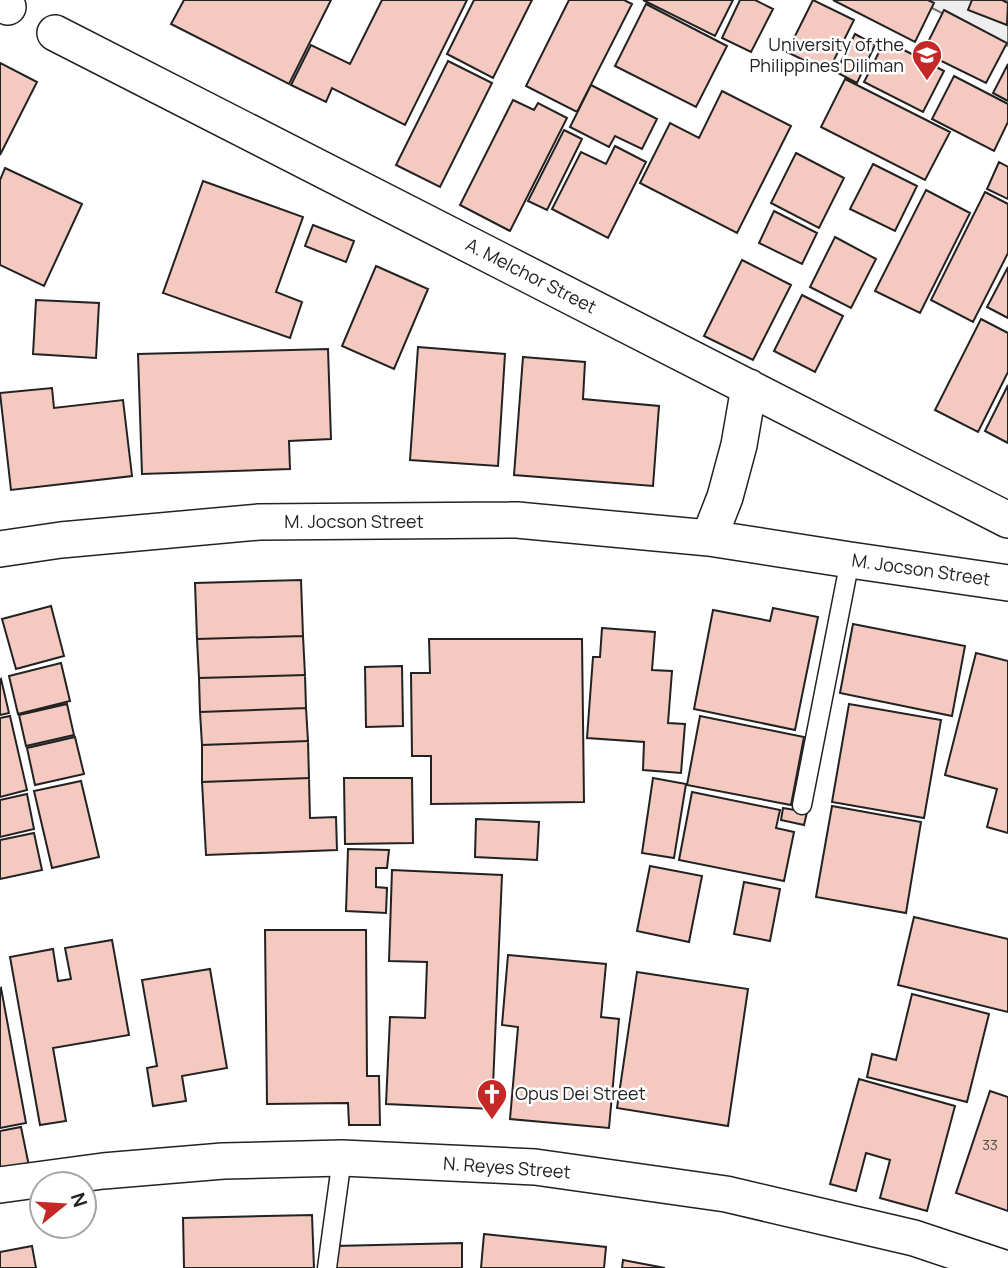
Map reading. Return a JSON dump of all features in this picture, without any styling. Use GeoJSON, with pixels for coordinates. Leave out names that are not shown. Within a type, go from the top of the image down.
{"type":"FeatureCollection","features":[{"type":"Feature","properties":{"kind":"street","name":"A. Melchor Street"},"geometry":{"type":"LineString","coordinates":[[55,33],[1008,520]]}},
{"type":"Feature","properties":{"kind":"street"},"geometry":{"type":"LineString","coordinates":[[709,538],[729,484],[749,387]]}},
{"type":"Feature","properties":{"kind":"street","name":"M. Jocson Street"},"geometry":{"type":"LineString","coordinates":[[0,549],[61,540],[259,522],[517,520],[709,538],[1008,583]]}},
{"type":"Feature","properties":{"kind":"street","name":"N. Reyes Street"},"geometry":{"type":"LineString","coordinates":[[0,1185],[103,1171],[223,1161],[342,1158],[535,1167],[726,1194],[914,1238],[1004,1268]]}},
{"type":"Feature","properties":{"kind":"lane"},"geometry":{"type":"LineString","coordinates":[[802,804],[850,560]]}},
{"type":"Feature","properties":{"kind":"lane"},"geometry":{"type":"LineString","coordinates":[[327,1268],[342,1158]]}},
{"type":"Feature","properties":{"kind":"shaded area"},"geometry":{"type":"Polygon","coordinates":[[[916,0],[1008,0],[1008,46],[916,0]]]}},
{"type":"Feature","properties":{"kind":"building"},"geometry":{"type":"Polygon","coordinates":[[[184,0],[331,0],[289,84],[171,24],[184,0]]]}},
{"type":"Feature","properties":{"kind":"building"},"geometry":{"type":"Polygon","coordinates":[[[382,0],[467,0],[405,125],[332,88],[326,102],[291,85],[311,45],[350,64],[382,0]]]}},
{"type":"Feature","properties":{"kind":"building"},"geometry":{"type":"Polygon","coordinates":[[[474,0],[532,0],[493,78],[447,54],[474,0]]]}},
{"type":"Feature","properties":{"kind":"building"},"geometry":{"type":"Polygon","coordinates":[[[569,0],[624,0],[632,4],[577,112],[526,86],[569,0]]]}},
{"type":"Feature","properties":{"kind":"building"},"geometry":{"type":"Polygon","coordinates":[[[643,0],[733,0],[715,36],[643,0]]]}},
{"type":"Feature","properties":{"kind":"building"},"geometry":{"type":"Polygon","coordinates":[[[740,0],[755,0],[773,9],[751,52],[722,38],[740,0]]]}},
{"type":"Feature","properties":{"kind":"building"},"geometry":{"type":"Polygon","coordinates":[[[813,0],[854,20],[828,72],[787,52],[813,0]]]}},
{"type":"Feature","properties":{"kind":"building"},"geometry":{"type":"Polygon","coordinates":[[[833,0],[928,0],[934,3],[915,42],[833,0]]]}},
{"type":"Feature","properties":{"kind":"building"},"geometry":{"type":"Polygon","coordinates":[[[972,0],[1002,0],[1008,3],[1007,25],[968,10],[972,0]]]}},
{"type":"Feature","properties":{"kind":"building"},"geometry":{"type":"Polygon","coordinates":[[[646,4],[727,46],[696,107],[615,66],[646,4]]]}},
{"type":"Feature","properties":{"kind":"building"},"geometry":{"type":"Polygon","coordinates":[[[944,10],[1007,43],[986,83],[923,52],[944,10]]]}},
{"type":"Feature","properties":{"kind":"building"},"geometry":{"type":"Polygon","coordinates":[[[855,34],[875,45],[857,83],[836,72],[855,34]]]}},
{"type":"Feature","properties":{"kind":"building"},"geometry":{"type":"Polygon","coordinates":[[[885,40],[944,71],[923,112],[864,82],[885,40]]]}},
{"type":"Feature","properties":{"kind":"building"},"geometry":{"type":"Polygon","coordinates":[[[448,61],[492,83],[440,187],[396,165],[448,61]]]}},
{"type":"Feature","properties":{"kind":"building"},"geometry":{"type":"Polygon","coordinates":[[[0,63],[37,82],[0,155],[0,63]]]}},
{"type":"Feature","properties":{"kind":"building"},"geometry":{"type":"Polygon","coordinates":[[[1008,64],[1008,101],[993,93],[1008,64]]]}},
{"type":"Feature","properties":{"kind":"building"},"geometry":{"type":"Polygon","coordinates":[[[954,76],[1008,104],[1008,122],[994,151],[932,119],[954,76]]]}},
{"type":"Feature","properties":{"kind":"building"},"geometry":{"type":"Polygon","coordinates":[[[845,79],[950,132],[925,180],[821,127],[845,79]]]}},
{"type":"Feature","properties":{"kind":"building"},"geometry":{"type":"Polygon","coordinates":[[[591,85],[657,119],[642,149],[615,136],[609,147],[570,127],[591,85]]]}},
{"type":"Feature","properties":{"kind":"building"},"geometry":{"type":"Polygon","coordinates":[[[722,91],[791,126],[737,233],[640,183],[670,123],[699,138],[722,91]]]}},
{"type":"Feature","properties":{"kind":"building"},"geometry":{"type":"Polygon","coordinates":[[[513,100],[534,110],[538,103],[567,118],[510,231],[460,205],[513,100]]]}},
{"type":"Feature","properties":{"kind":"building"},"geometry":{"type":"Polygon","coordinates":[[[564,130],[582,139],[547,210],[528,201],[564,130]]]}},
{"type":"Feature","properties":{"kind":"building"},"geometry":{"type":"Polygon","coordinates":[[[615,146],[646,162],[608,238],[552,209],[581,152],[606,164],[615,146]]]}},
{"type":"Feature","properties":{"kind":"building"},"geometry":{"type":"Polygon","coordinates":[[[796,153],[844,178],[819,228],[771,203],[796,153]]]}},
{"type":"Feature","properties":{"kind":"building"},"geometry":{"type":"Polygon","coordinates":[[[999,162],[1008,167],[1008,199],[987,189],[999,162]]]}},
{"type":"Feature","properties":{"kind":"building"},"geometry":{"type":"Polygon","coordinates":[[[873,164],[917,186],[895,231],[850,209],[873,164]]]}},
{"type":"Feature","properties":{"kind":"building"},"geometry":{"type":"Polygon","coordinates":[[[5,168],[82,204],[44,286],[0,265],[0,180],[5,168]]]}},
{"type":"Feature","properties":{"kind":"building"},"geometry":{"type":"Polygon","coordinates":[[[203,181],[303,217],[276,292],[302,302],[290,338],[163,293],[203,181]]]}},
{"type":"Feature","properties":{"kind":"building"},"geometry":{"type":"Polygon","coordinates":[[[926,190],[970,213],[920,313],[875,291],[926,190]]]}},
{"type":"Feature","properties":{"kind":"building"},"geometry":{"type":"Polygon","coordinates":[[[985,192],[1008,204],[1008,253],[973,322],[931,300],[985,192]]]}},
{"type":"Feature","properties":{"kind":"building"},"geometry":{"type":"Polygon","coordinates":[[[774,211],[817,233],[802,264],[759,243],[774,211]]]}},
{"type":"Feature","properties":{"kind":"building"},"geometry":{"type":"Polygon","coordinates":[[[313,225],[354,241],[346,262],[305,246],[313,225]]]}},
{"type":"Feature","properties":{"kind":"building"},"geometry":{"type":"Polygon","coordinates":[[[835,237],[876,259],[851,308],[810,287],[835,237]]]}},
{"type":"Feature","properties":{"kind":"building"},"geometry":{"type":"Polygon","coordinates":[[[742,260],[791,285],[753,360],[704,336],[742,260]]]}},
{"type":"Feature","properties":{"kind":"building"},"geometry":{"type":"Polygon","coordinates":[[[376,266],[428,289],[394,369],[342,346],[376,266]]]}},
{"type":"Feature","properties":{"kind":"building"},"geometry":{"type":"Polygon","coordinates":[[[1008,267],[1008,318],[987,307],[1008,267]]]}},
{"type":"Feature","properties":{"kind":"building"},"geometry":{"type":"Polygon","coordinates":[[[802,295],[843,316],[815,372],[774,351],[802,295]]]}},
{"type":"Feature","properties":{"kind":"building"},"geometry":{"type":"Polygon","coordinates":[[[36,300],[99,303],[96,358],[33,354],[36,300]]]}},
{"type":"Feature","properties":{"kind":"building"},"geometry":{"type":"Polygon","coordinates":[[[981,319],[1008,333],[1008,372],[978,432],[935,410],[981,319]]]}},
{"type":"Feature","properties":{"kind":"building"},"geometry":{"type":"Polygon","coordinates":[[[418,347],[505,354],[498,466],[410,460],[418,347]]]}},
{"type":"Feature","properties":{"kind":"building"},"geometry":{"type":"Polygon","coordinates":[[[328,349],[331,439],[289,441],[290,469],[142,474],[138,354],[328,349]]]}},
{"type":"Feature","properties":{"kind":"building"},"geometry":{"type":"Polygon","coordinates":[[[523,357],[585,362],[583,399],[659,406],[653,486],[514,475],[523,357]]]}},
{"type":"Feature","properties":{"kind":"building"},"geometry":{"type":"Polygon","coordinates":[[[1008,385],[1008,443],[985,431],[1008,385]]]}},
{"type":"Feature","properties":{"kind":"building"},"geometry":{"type":"Polygon","coordinates":[[[52,388],[54,408],[123,400],[132,476],[11,490],[0,393],[52,388]]]}},
{"type":"Feature","properties":{"kind":"building"},"geometry":{"type":"Polygon","coordinates":[[[301,580],[303,636],[197,639],[195,583],[301,580]]]}},
{"type":"Feature","properties":{"kind":"building"},"geometry":{"type":"Polygon","coordinates":[[[51,606],[64,656],[16,669],[2,619],[51,606]]]}},
{"type":"Feature","properties":{"kind":"building"},"geometry":{"type":"Polygon","coordinates":[[[773,608],[818,617],[795,730],[694,709],[713,610],[770,621],[773,608]]]}},
{"type":"Feature","properties":{"kind":"building"},"geometry":{"type":"Polygon","coordinates":[[[853,624],[965,646],[952,716],[840,693],[853,624]]]}},
{"type":"Feature","properties":{"kind":"building"},"geometry":{"type":"Polygon","coordinates":[[[602,628],[655,632],[652,670],[672,671],[668,723],[685,724],[681,773],[643,770],[644,742],[587,738],[593,657],[600,657],[602,628]]]}},
{"type":"Feature","properties":{"kind":"building"},"geometry":{"type":"Polygon","coordinates":[[[303,636],[305,675],[199,678],[197,639],[303,636]]]}},
{"type":"Feature","properties":{"kind":"building"},"geometry":{"type":"Polygon","coordinates":[[[429,639],[582,639],[584,802],[431,804],[431,756],[412,756],[411,673],[430,673],[429,639]]]}},
{"type":"Feature","properties":{"kind":"building"},"geometry":{"type":"Polygon","coordinates":[[[976,653],[1008,661],[1008,833],[987,827],[997,789],[945,775],[976,653]]]}},
{"type":"Feature","properties":{"kind":"building"},"geometry":{"type":"Polygon","coordinates":[[[61,663],[70,701],[18,714],[9,676],[61,663]]]}},
{"type":"Feature","properties":{"kind":"building"},"geometry":{"type":"Polygon","coordinates":[[[402,666],[403,726],[366,727],[365,667],[402,666]]]}},
{"type":"Feature","properties":{"kind":"building"},"geometry":{"type":"Polygon","coordinates":[[[305,675],[306,708],[200,712],[199,678],[305,675]]]}},
{"type":"Feature","properties":{"kind":"building"},"geometry":{"type":"Polygon","coordinates":[[[0,680],[9,713],[0,715],[0,680]]]}},
{"type":"Feature","properties":{"kind":"building"},"geometry":{"type":"Polygon","coordinates":[[[67,704],[74,735],[26,746],[19,715],[67,704]]]}},
{"type":"Feature","properties":{"kind":"building"},"geometry":{"type":"Polygon","coordinates":[[[849,704],[941,720],[924,818],[832,802],[849,704]]]}},
{"type":"Feature","properties":{"kind":"building"},"geometry":{"type":"Polygon","coordinates":[[[306,708],[308,741],[202,745],[200,712],[306,708]]]}},
{"type":"Feature","properties":{"kind":"building"},"geometry":{"type":"Polygon","coordinates":[[[10,716],[27,790],[0,797],[0,718],[10,716]]]}},
{"type":"Feature","properties":{"kind":"building"},"geometry":{"type":"Polygon","coordinates":[[[700,716],[804,737],[791,805],[687,785],[700,716]]]}},
{"type":"Feature","properties":{"kind":"building"},"geometry":{"type":"Polygon","coordinates":[[[75,737],[84,774],[35,785],[27,748],[75,737]]]}},
{"type":"Feature","properties":{"kind":"building"},"geometry":{"type":"Polygon","coordinates":[[[308,741],[309,778],[202,782],[202,745],[308,741]]]}},
{"type":"Feature","properties":{"kind":"building"},"geometry":{"type":"Polygon","coordinates":[[[309,778],[310,818],[336,817],[337,850],[206,855],[202,782],[309,778]]]}},
{"type":"Feature","properties":{"kind":"building"},"geometry":{"type":"Polygon","coordinates":[[[344,778],[412,778],[413,843],[345,844],[344,778]]]}},
{"type":"Feature","properties":{"kind":"building"},"geometry":{"type":"Polygon","coordinates":[[[653,778],[686,784],[674,858],[642,853],[653,778]]]}},
{"type":"Feature","properties":{"kind":"building"},"geometry":{"type":"Polygon","coordinates":[[[81,781],[99,857],[52,868],[34,791],[81,781]]]}},
{"type":"Feature","properties":{"kind":"building"},"geometry":{"type":"Polygon","coordinates":[[[692,792],[780,810],[776,828],[794,832],[784,881],[679,860],[692,792]]]}},
{"type":"Feature","properties":{"kind":"building"},"geometry":{"type":"Polygon","coordinates":[[[27,794],[34,829],[0,837],[0,800],[27,794]]]}},
{"type":"Feature","properties":{"kind":"building"},"geometry":{"type":"Polygon","coordinates":[[[832,806],[921,822],[906,913],[816,897],[832,806]]]}},
{"type":"Feature","properties":{"kind":"building"},"geometry":{"type":"Polygon","coordinates":[[[783,808],[807,812],[804,825],[781,820],[783,808]]]}},
{"type":"Feature","properties":{"kind":"building"},"geometry":{"type":"Polygon","coordinates":[[[476,819],[539,822],[537,860],[475,857],[476,819]]]}},
{"type":"Feature","properties":{"kind":"building"},"geometry":{"type":"Polygon","coordinates":[[[34,833],[42,870],[0,879],[0,840],[34,833]]]}},
{"type":"Feature","properties":{"kind":"building"},"geometry":{"type":"Polygon","coordinates":[[[348,849],[389,850],[387,868],[376,868],[376,887],[387,888],[386,913],[346,911],[348,849]]]}},
{"type":"Feature","properties":{"kind":"building"},"geometry":{"type":"Polygon","coordinates":[[[650,866],[702,876],[689,942],[637,931],[650,866]]]}},
{"type":"Feature","properties":{"kind":"building"},"geometry":{"type":"Polygon","coordinates":[[[392,870],[502,875],[492,1109],[386,1104],[390,1017],[425,1018],[427,962],[389,961],[392,870]]]}},
{"type":"Feature","properties":{"kind":"building"},"geometry":{"type":"Polygon","coordinates":[[[744,882],[780,889],[770,941],[734,934],[744,882]]]}},
{"type":"Feature","properties":{"kind":"building"},"geometry":{"type":"Polygon","coordinates":[[[914,917],[1008,939],[1008,1012],[898,985],[914,917]]]}},
{"type":"Feature","properties":{"kind":"building"},"geometry":{"type":"Polygon","coordinates":[[[265,930],[366,930],[367,1076],[379,1076],[380,1125],[349,1125],[348,1103],[267,1104],[265,930]]]}},
{"type":"Feature","properties":{"kind":"building"},"geometry":{"type":"Polygon","coordinates":[[[112,940],[129,1035],[53,1048],[66,1121],[40,1125],[10,957],[53,949],[58,981],[71,979],[65,948],[112,940]]]}},
{"type":"Feature","properties":{"kind":"building"},"geometry":{"type":"Polygon","coordinates":[[[508,955],[606,964],[601,1017],[619,1019],[609,1128],[510,1119],[518,1027],[502,1025],[508,955]]]}},
{"type":"Feature","properties":{"kind":"building"},"geometry":{"type":"Polygon","coordinates":[[[210,969],[227,1068],[182,1076],[186,1101],[153,1106],[147,1068],[157,1066],[142,980],[210,969]]]}},
{"type":"Feature","properties":{"kind":"building"},"geometry":{"type":"Polygon","coordinates":[[[637,972],[748,989],[728,1126],[617,1108],[637,972]]]}},
{"type":"Feature","properties":{"kind":"building"},"geometry":{"type":"Polygon","coordinates":[[[0,989],[26,1123],[0,1128],[0,989]]]}},
{"type":"Feature","properties":{"kind":"building"},"geometry":{"type":"Polygon","coordinates":[[[912,994],[989,1014],[967,1102],[867,1077],[872,1054],[896,1060],[912,994]]]}},
{"type":"Feature","properties":{"kind":"building"},"geometry":{"type":"Polygon","coordinates":[[[859,1079],[955,1106],[927,1211],[880,1198],[890,1160],[866,1153],[856,1191],[830,1184],[859,1079]]]}},
{"type":"Feature","properties":{"kind":"building"},"geometry":{"type":"Polygon","coordinates":[[[990,1091],[1008,1097],[1008,1211],[956,1193],[990,1091]]]}},
{"type":"Feature","properties":{"kind":"building"},"geometry":{"type":"Polygon","coordinates":[[[21,1127],[30,1170],[28,1176],[0,1181],[0,1131],[21,1127]]]}},
{"type":"Feature","properties":{"kind":"building"},"geometry":{"type":"Polygon","coordinates":[[[312,1215],[314,1268],[184,1268],[183,1218],[312,1215]]]}},
{"type":"Feature","properties":{"kind":"building"},"geometry":{"type":"Polygon","coordinates":[[[484,1234],[606,1247],[604,1268],[481,1268],[484,1234]]]}},
{"type":"Feature","properties":{"kind":"building"},"geometry":{"type":"Polygon","coordinates":[[[462,1243],[462,1268],[335,1268],[334,1246],[462,1243]]]}},
{"type":"Feature","properties":{"kind":"building"},"geometry":{"type":"Polygon","coordinates":[[[32,1246],[36,1268],[0,1268],[0,1252],[32,1246]]]}},
{"type":"Feature","properties":{"kind":"building"},"geometry":{"type":"Polygon","coordinates":[[[623,1260],[665,1268],[622,1268],[623,1260]]]}},
{"type":"Feature","properties":{"kind":"place","name":"University of the Philippines Diliman"},"geometry":{"type":"Point","coordinates":[927,82]}},
{"type":"Feature","properties":{"kind":"place","name":"Opus Dei Street"},"geometry":{"type":"Point","coordinates":[492,1121]}}]}
